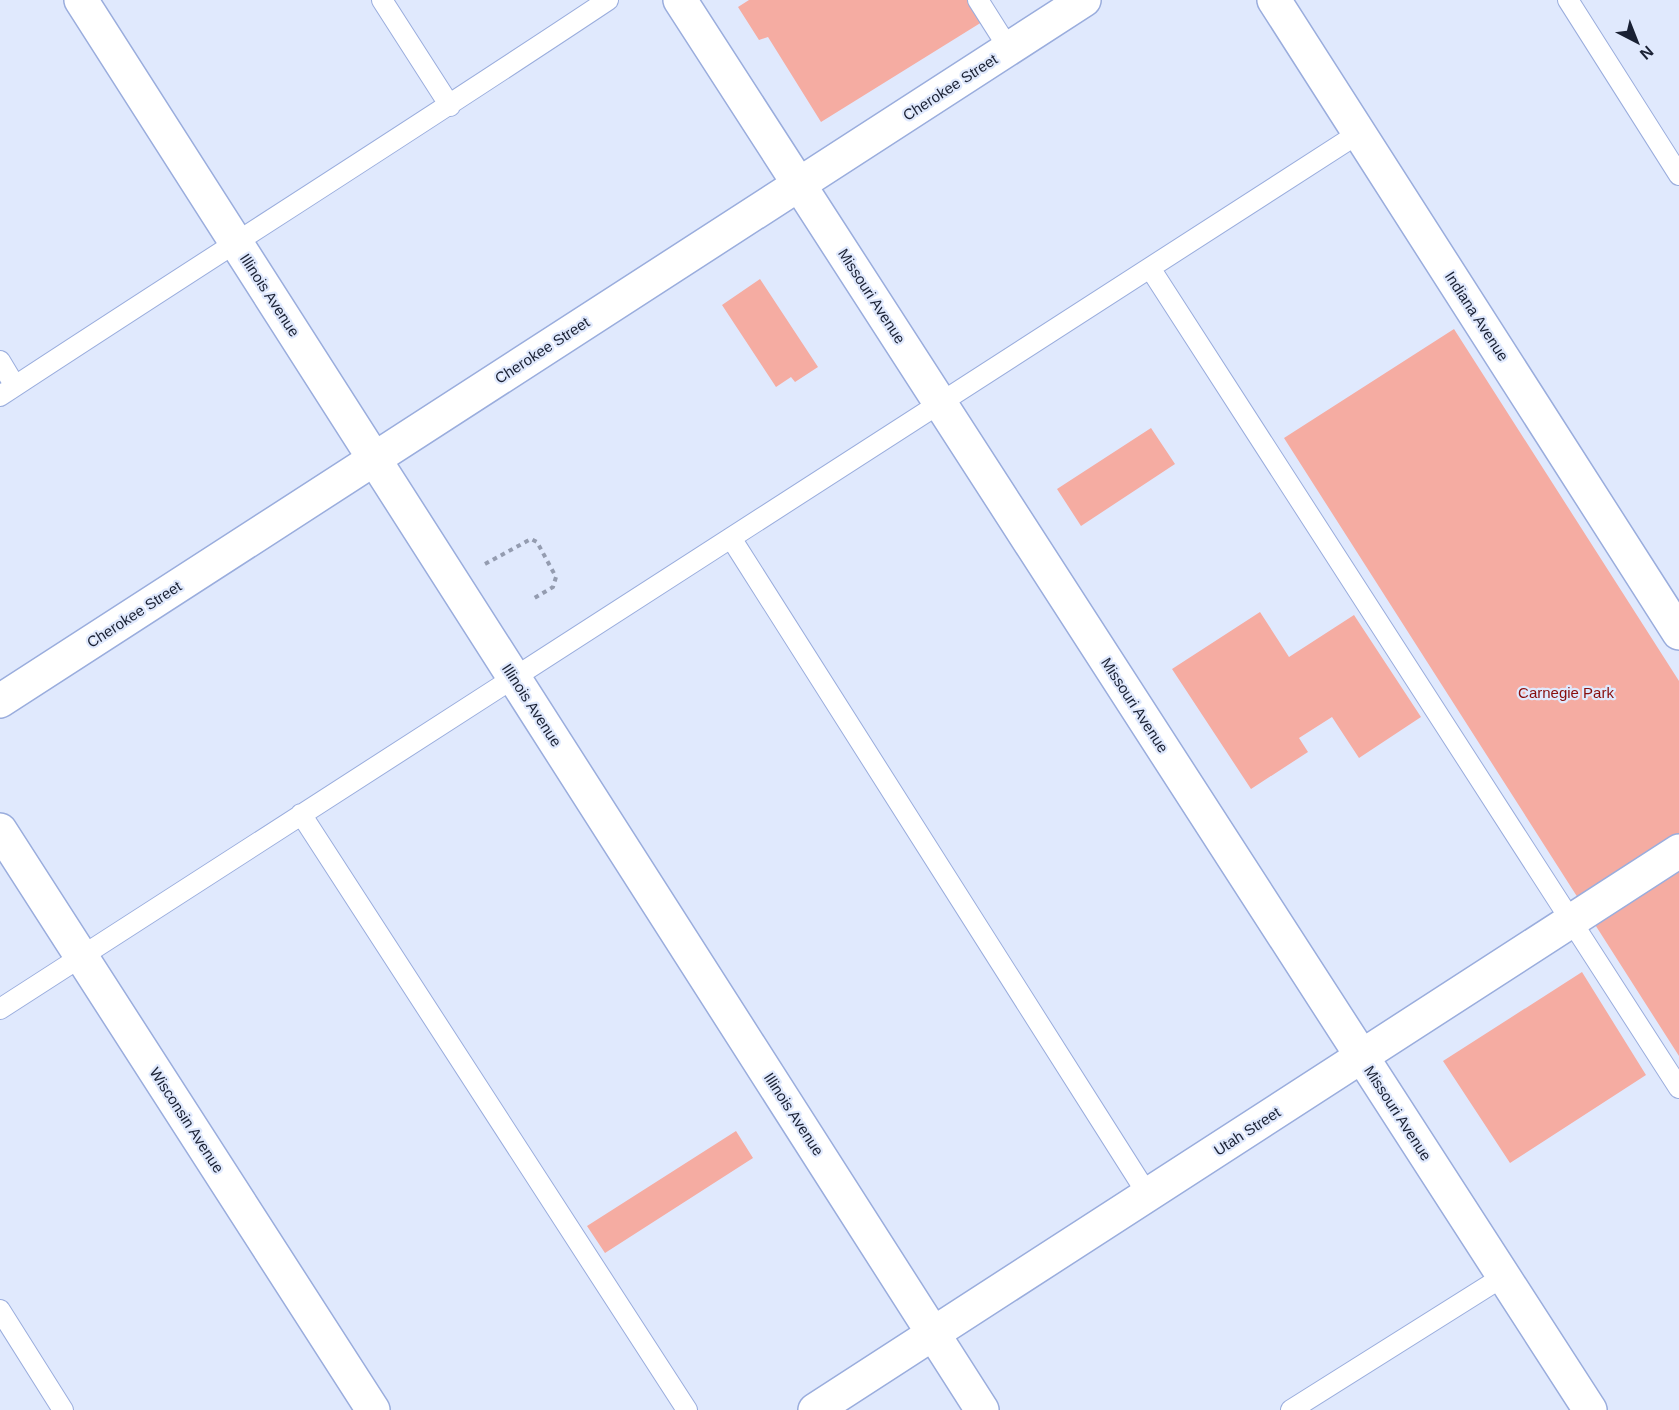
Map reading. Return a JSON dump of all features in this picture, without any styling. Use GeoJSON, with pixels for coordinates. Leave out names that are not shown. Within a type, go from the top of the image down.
{"type":"FeatureCollection","features":[{"type":"Feature","properties":{"kind":"street","name":"Illinois Avenue"},"geometry":{"type":"LineString","coordinates":[[81,0],[982,1410]]}},
{"type":"Feature","properties":{"kind":"street","name":"Missouri Avenue"},"geometry":{"type":"LineString","coordinates":[[680,0],[1590,1410]]}},
{"type":"Feature","properties":{"kind":"street","name":"Cherokee Street"},"geometry":{"type":"LineString","coordinates":[[0,701],[1084,0]]}},
{"type":"Feature","properties":{"kind":"street","name":"Indiana Avenue"},"geometry":{"type":"LineString","coordinates":[[1274,0],[1679,633]]}},
{"type":"Feature","properties":{"kind":"street","name":"Wisconsin Avenue"},"geometry":{"type":"LineString","coordinates":[[0,830],[373,1410]]}},
{"type":"Feature","properties":{"kind":"street","name":"Utah Street"},"geometry":{"type":"LineString","coordinates":[[815,1410],[1679,851]]}},
{"type":"Feature","properties":{"kind":"lane"},"geometry":{"type":"LineString","coordinates":[[382,0],[450,106]]}},
{"type":"Feature","properties":{"kind":"lane"},"geometry":{"type":"LineString","coordinates":[[0,361],[8,391],[450,106],[608,0]]}},
{"type":"Feature","properties":{"kind":"lane"},"geometry":{"type":"LineString","coordinates":[[978,0],[1009,49]]}},
{"type":"Feature","properties":{"kind":"lane"},"geometry":{"type":"LineString","coordinates":[[1568,0],[1679,175]]}},
{"type":"Feature","properties":{"kind":"lane"},"geometry":{"type":"LineString","coordinates":[[0,1009],[1359,133]]}},
{"type":"Feature","properties":{"kind":"lane"},"geometry":{"type":"LineString","coordinates":[[1149,268],[1679,1088]]}},
{"type":"Feature","properties":{"kind":"lane"},"geometry":{"type":"LineString","coordinates":[[731,538],[1148,1195]]}},
{"type":"Feature","properties":{"kind":"lane"},"geometry":{"type":"LineString","coordinates":[[301,814],[687,1410]]}},
{"type":"Feature","properties":{"kind":"lane"},"geometry":{"type":"LineString","coordinates":[[1291,1410],[1504,1276]]}},
{"type":"Feature","properties":{"kind":"lane"},"geometry":{"type":"LineString","coordinates":[[0,1310],[63,1410]]}},
{"type":"Feature","properties":{"kind":"path"},"geometry":{"type":"LineString","coordinates":[[485,564],[531,539],[537,542],[556,577],[553,587],[531,600]]}},
{"type":"Feature","properties":{"kind":"green space"},"geometry":{"type":"Polygon","coordinates":[[[749,0],[968,0],[982,22],[821,122],[768,37],[759,40],[738,7],[749,0]]]}},
{"type":"Feature","properties":{"kind":"green space"},"geometry":{"type":"Polygon","coordinates":[[[760,279],[818,367],[795,382],[791,377],[776,387],[722,305],[760,279]]]}},
{"type":"Feature","properties":{"kind":"green space","name":"Carnegie Park"},"geometry":{"type":"Polygon","coordinates":[[[1454,329],[1679,681],[1679,1056],[1284,438],[1454,329]]]}},
{"type":"Feature","properties":{"kind":"green space"},"geometry":{"type":"Polygon","coordinates":[[[1151,428],[1175,464],[1081,526],[1057,489],[1151,428]]]}},
{"type":"Feature","properties":{"kind":"green space"},"geometry":{"type":"Polygon","coordinates":[[[1260,612],[1289,657],[1354,615],[1421,717],[1359,758],[1332,717],[1299,738],[1308,752],[1251,789],[1172,669],[1260,612]]]}},
{"type":"Feature","properties":{"kind":"green space"},"geometry":{"type":"Polygon","coordinates":[[[1582,972],[1646,1075],[1510,1163],[1443,1061],[1582,972]]]}},
{"type":"Feature","properties":{"kind":"green space"},"geometry":{"type":"Polygon","coordinates":[[[736,1131],[753,1158],[605,1253],[587,1226],[736,1131]]]}}]}
